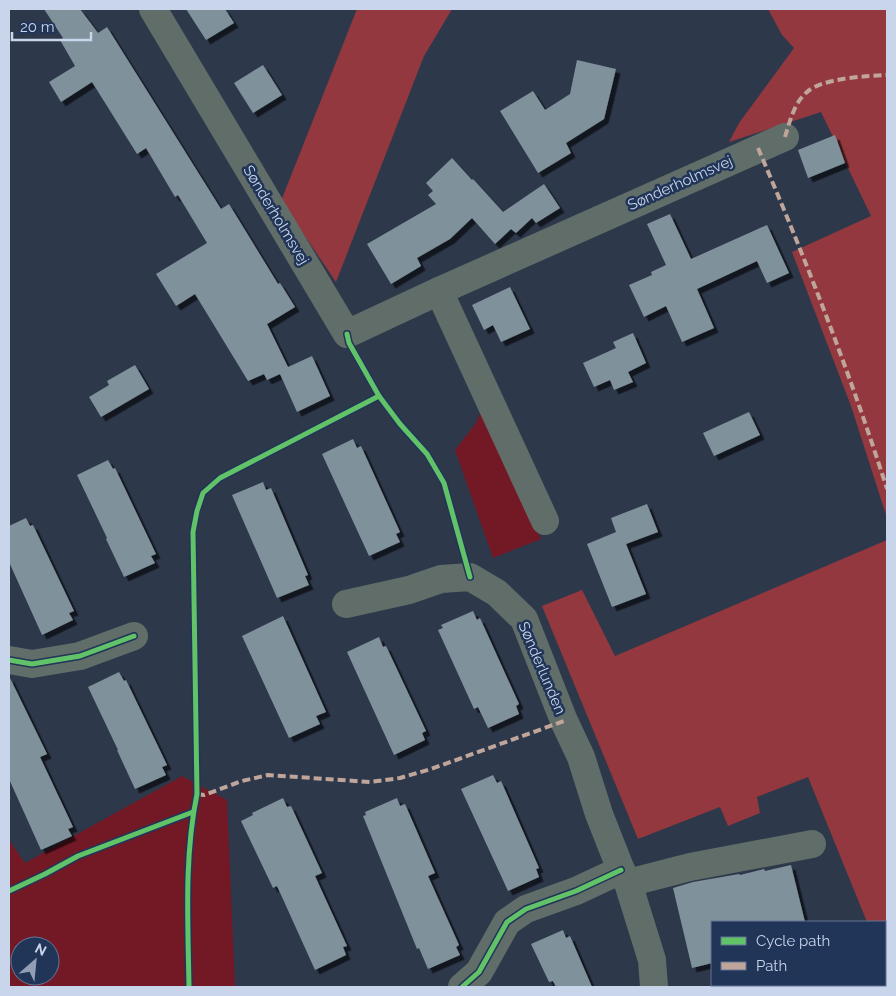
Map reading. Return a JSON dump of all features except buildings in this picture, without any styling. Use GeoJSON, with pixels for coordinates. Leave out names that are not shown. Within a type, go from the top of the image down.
{"type":"FeatureCollection","features":[{"type":"Feature","properties":{"kind":"street","name":"Sønderholmsvej"},"geometry":{"type":"LineString","coordinates":[[153,9],[347,334],[785,137]]}},
{"type":"Feature","properties":{"kind":"street"},"geometry":{"type":"LineString","coordinates":[[439,291],[545,521]]}},
{"type":"Feature","properties":{"kind":"street","name":"Sønderlunden"},"geometry":{"type":"LineString","coordinates":[[346,604],[410,590],[441,579],[470,577],[497,593],[524,619],[564,721],[581,757],[599,814],[624,876],[652,960],[654,987]]}},
{"type":"Feature","properties":{"kind":"street"},"geometry":{"type":"LineString","coordinates":[[9,660],[32,664],[80,656],[134,636]]}},
{"type":"Feature","properties":{"kind":"street"},"geometry":{"type":"LineString","coordinates":[[462,987],[478,972],[507,922],[526,909],[624,876],[690,867],[812,844]]}},
{"type":"Feature","properties":{"kind":"shaded area"},"geometry":{"type":"Polygon","coordinates":[[[357,9],[452,9],[424,56],[336,282],[281,201],[357,9]]]}},
{"type":"Feature","properties":{"kind":"shaded area"},"geometry":{"type":"Polygon","coordinates":[[[768,9],[887,9],[887,518],[851,406],[792,252],[871,216],[821,112],[729,142],[739,123],[794,48],[782,35],[768,9]]]}},
{"type":"Feature","properties":{"kind":"shaded area"},"geometry":{"type":"Polygon","coordinates":[[[482,409],[541,539],[493,558],[455,450],[476,423],[482,409]]]}},
{"type":"Feature","properties":{"kind":"shaded area"},"geometry":{"type":"Polygon","coordinates":[[[887,540],[887,987],[874,987],[886,986],[886,921],[867,921],[808,777],[757,797],[760,813],[728,826],[720,807],[638,839],[542,606],[582,590],[615,656],[887,540]]]}},
{"type":"Feature","properties":{"kind":"shaded area"},"geometry":{"type":"Polygon","coordinates":[[[182,776],[227,800],[235,987],[9,987],[9,840],[25,863],[182,776]]]}},
{"type":"Feature","properties":{"kind":"shaded area"},"geometry":{"type":"Polygon","coordinates":[[[744,986],[874,986],[874,987],[731,987],[744,986]]]}},
{"type":"Feature","properties":{"kind":"marked path"},"geometry":{"type":"LineString","coordinates":[[785,137],[799,101],[814,87],[845,79],[887,75]]}},
{"type":"Feature","properties":{"kind":"marked path"},"geometry":{"type":"LineString","coordinates":[[758,148],[827,317],[887,489]]}},
{"type":"Feature","properties":{"kind":"marked path"},"geometry":{"type":"LineString","coordinates":[[197,794],[204,795],[242,781],[268,775],[370,782],[400,778],[431,769],[564,721]]}},
{"type":"Feature","properties":{"kind":"cycle path"},"geometry":{"type":"LineString","coordinates":[[347,334],[349,343],[379,396],[400,424],[427,454],[444,483],[470,577]]}},
{"type":"Feature","properties":{"kind":"cycle path"},"geometry":{"type":"LineString","coordinates":[[189,987],[188,866],[197,794],[193,532],[197,511],[203,493],[220,478],[379,396]]}},
{"type":"Feature","properties":{"kind":"cycle path"},"geometry":{"type":"LineString","coordinates":[[9,660],[32,664],[80,656],[134,636]]}},
{"type":"Feature","properties":{"kind":"cycle path"},"geometry":{"type":"LineString","coordinates":[[9,891],[78,856],[193,812]]}},
{"type":"Feature","properties":{"kind":"cycle path"},"geometry":{"type":"LineString","coordinates":[[462,987],[479,972],[507,922],[526,909],[576,891],[621,870]]}}]}
